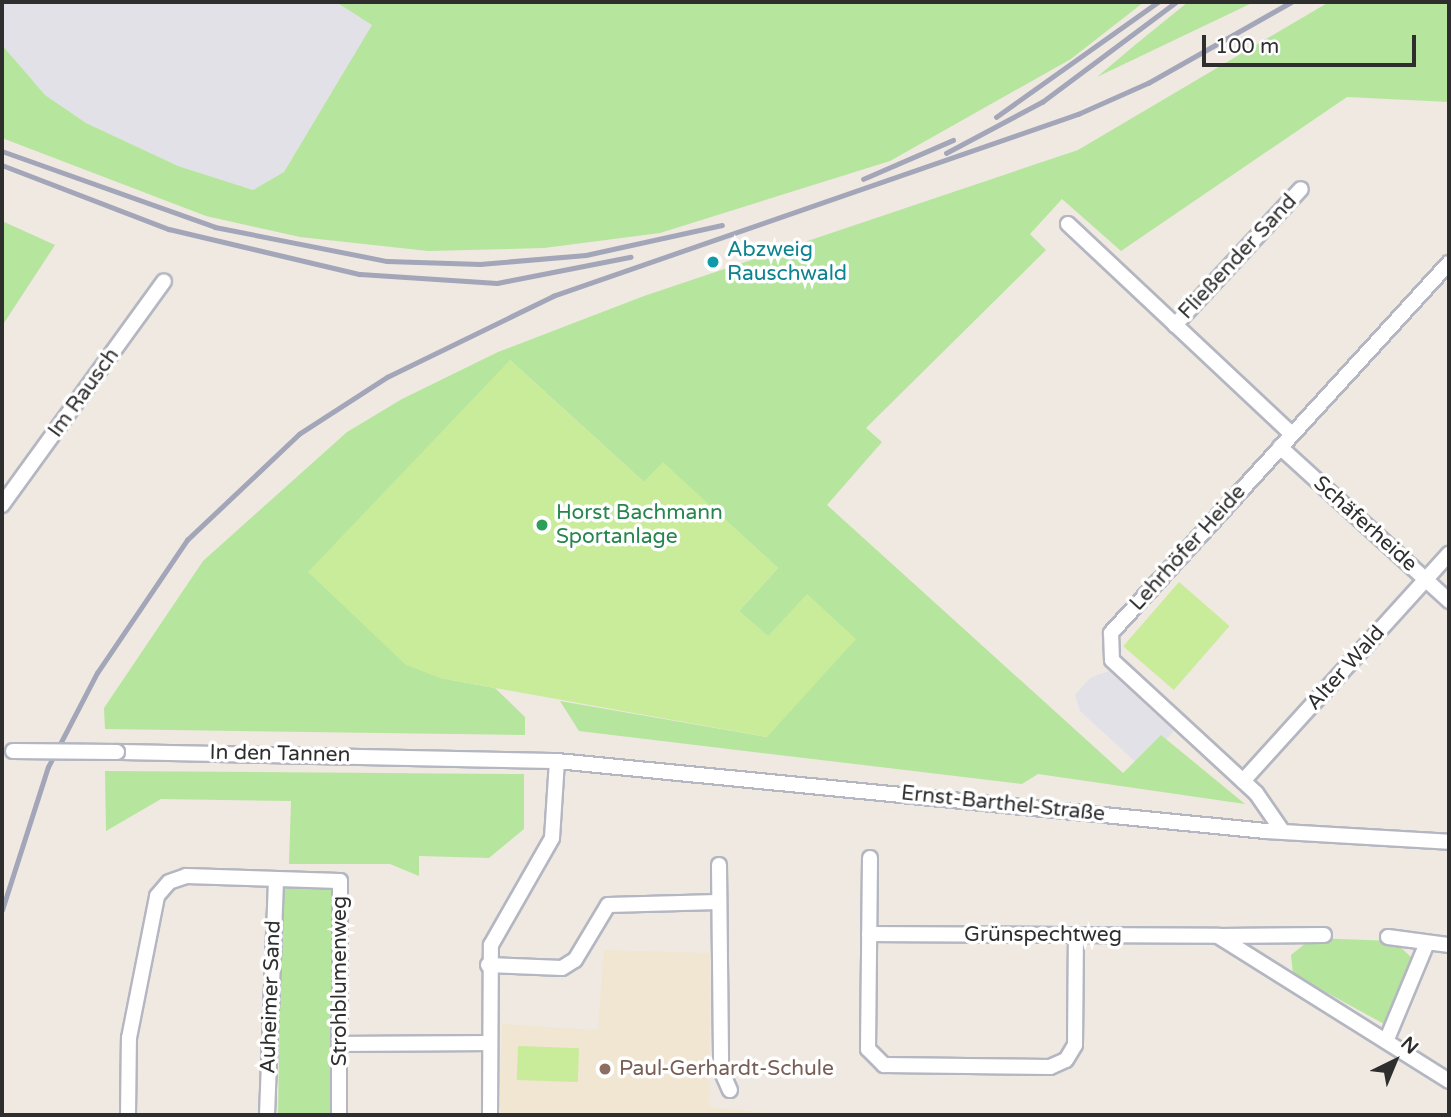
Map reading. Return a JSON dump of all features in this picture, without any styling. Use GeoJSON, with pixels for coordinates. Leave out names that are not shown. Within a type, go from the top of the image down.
{"type":"FeatureCollection","features":[{"type":"Feature","properties":{"kind":"street","name":"Fließender Sand"},"geometry":{"type":"LineString","coordinates":[[1175,325],[1301,189]]}},
{"type":"Feature","properties":{"kind":"street","name":"Fließender Sand"},"geometry":{"type":"LineString","coordinates":[[1068,224],[1292,434]]}},
{"type":"Feature","properties":{"kind":"street","name":"Lehrhöfer Heide"},"geometry":{"type":"LineString","coordinates":[[1283,832],[1243,781],[1112,660],[1111,633],[1449,263]]}},
{"type":"Feature","properties":{"kind":"street","name":"Im Rausch"},"geometry":{"type":"LineString","coordinates":[[2,505],[164,281]]}},
{"type":"Feature","properties":{"kind":"street","name":"Schäferheide"},"geometry":{"type":"LineString","coordinates":[[1280,447],[1449,601]]}},
{"type":"Feature","properties":{"kind":"street","name":"Alter Wald"},"geometry":{"type":"LineString","coordinates":[[1243,781],[1449,554]]}},
{"type":"Feature","properties":{"kind":"street","name":"In den Tannen"},"geometry":{"type":"LineString","coordinates":[[7,751],[557,761]]}},
{"type":"Feature","properties":{"kind":"street","name":"Ernst-Barthel-Straße"},"geometry":{"type":"LineString","coordinates":[[557,761],[1283,832],[1449,842]]}},
{"type":"Feature","properties":{"kind":"street"},"geometry":{"type":"LineString","coordinates":[[490,1115],[488,965],[495,932],[552,838],[557,761]]}},
{"type":"Feature","properties":{"kind":"street"},"geometry":{"type":"LineString","coordinates":[[870,859],[870,1056],[884,1065],[1050,1067],[1066,1060],[1075,1045],[1076,936]]}},
{"type":"Feature","properties":{"kind":"street"},"geometry":{"type":"LineString","coordinates":[[719,865],[721,1070],[730,1090]]}},
{"type":"Feature","properties":{"kind":"street","name":"Strohblumenweg"},"geometry":{"type":"LineString","coordinates":[[128,1115],[129,1038],[157,896],[169,882],[186,876],[340,881],[339,1115]]}},
{"type":"Feature","properties":{"kind":"street","name":"Auheimer Sand"},"geometry":{"type":"LineString","coordinates":[[267,1115],[276,879]]}},
{"type":"Feature","properties":{"kind":"street"},"geometry":{"type":"LineString","coordinates":[[488,965],[562,968],[575,960],[608,905],[719,902]]}},
{"type":"Feature","properties":{"kind":"street","name":"Grünspechtweg"},"geometry":{"type":"LineString","coordinates":[[869,933],[1324,935]]}},
{"type":"Feature","properties":{"kind":"street"},"geometry":{"type":"LineString","coordinates":[[1217,936],[1387,1039],[1449,1081]]}},
{"type":"Feature","properties":{"kind":"street"},"geometry":{"type":"LineString","coordinates":[[1388,937],[1449,945]]}},
{"type":"Feature","properties":{"kind":"street"},"geometry":{"type":"LineString","coordinates":[[1387,1039],[1427,943]]}},
{"type":"Feature","properties":{"kind":"street"},"geometry":{"type":"LineString","coordinates":[[339,1044],[488,1043]]}},
{"type":"Feature","properties":{"kind":"street"},"geometry":{"type":"LineString","coordinates":[[483,1115],[489,1098]]}},
{"type":"Feature","properties":{"kind":"shaded area"},"geometry":{"type":"Polygon","coordinates":[[[2,2],[336,2],[373,25],[284,172],[253,190],[178,166],[86,123],[45,95],[2,45],[2,2]]]}},
{"type":"Feature","properties":{"kind":"shaded area"},"geometry":{"type":"Polygon","coordinates":[[[1109,671],[1174,731],[1141,767],[1080,711],[1075,695],[1090,678],[1109,671]]]}},
{"type":"Feature","properties":{"kind":"shaded area","name":"Paul-Gerhardt-Schule"},"geometry":{"type":"Polygon","coordinates":[[[604,950],[710,953],[709,1107],[786,1115],[499,1115],[502,1024],[598,1030],[604,950]]]}},
{"type":"Feature","properties":{"kind":"green space"},"geometry":{"type":"Polygon","coordinates":[[[336,2],[1144,2],[1071,59],[890,161],[660,233],[544,248],[428,251],[300,237],[206,216],[2,138],[2,45],[45,95],[86,123],[178,166],[253,190],[284,172],[372,25],[336,2]]]}},
{"type":"Feature","properties":{"kind":"green space"},"geometry":{"type":"Polygon","coordinates":[[[1188,2],[1254,2],[1097,77],[1135,45],[1188,2]]]}},
{"type":"Feature","properties":{"kind":"green space"},"geometry":{"type":"Polygon","coordinates":[[[1329,2],[1449,2],[1449,102],[1347,97],[1121,251],[1062,199],[1030,234],[1046,250],[866,428],[882,442],[827,505],[1123,773],[1161,735],[1245,804],[1038,774],[1022,784],[579,731],[560,701],[767,737],[807,595],[769,637],[739,611],[778,568],[663,463],[644,482],[510,360],[440,678],[495,688],[525,717],[525,735],[105,729],[104,708],[203,561],[347,432],[402,399],[498,352],[644,296],[1078,150],[1329,2]]]}},
{"type":"Feature","properties":{"kind":"green space"},"geometry":{"type":"Polygon","coordinates":[[[2,221],[55,245],[2,326],[2,221]]]}},
{"type":"Feature","properties":{"kind":"green space","name":"Horst Bachmann Sportanlage"},"geometry":{"type":"Polygon","coordinates":[[[510,360],[644,482],[663,462],[778,568],[739,611],[768,636],[807,594],[856,639],[767,737],[440,678],[406,665],[308,572],[510,360]]]}},
{"type":"Feature","properties":{"kind":"green space"},"geometry":{"type":"Polygon","coordinates":[[[1179,582],[1230,626],[1174,690],[1123,646],[1179,582]]]}},
{"type":"Feature","properties":{"kind":"green space"},"geometry":{"type":"Polygon","coordinates":[[[105,771],[524,774],[524,829],[489,858],[419,856],[419,876],[390,864],[289,864],[291,801],[161,799],[106,831],[105,771]]]}},
{"type":"Feature","properties":{"kind":"green space"},"geometry":{"type":"Polygon","coordinates":[[[282,885],[338,886],[334,1115],[278,1115],[282,885]]]}},
{"type":"Feature","properties":{"kind":"green space"},"geometry":{"type":"Polygon","coordinates":[[[1312,938],[1394,941],[1412,958],[1384,1024],[1293,974],[1291,955],[1312,938]]]}},
{"type":"Feature","properties":{"kind":"green space"},"geometry":{"type":"Polygon","coordinates":[[[518,1046],[579,1048],[578,1082],[517,1080],[518,1046]]]}},
{"type":"Feature","properties":{"kind":"railway"},"geometry":{"type":"LineString","coordinates":[[996,117],[1158,2]]}},
{"type":"Feature","properties":{"kind":"railway"},"geometry":{"type":"LineString","coordinates":[[946,153],[1042,102],[1176,2]]}},
{"type":"Feature","properties":{"kind":"railway"},"geometry":{"type":"LineString","coordinates":[[2,910],[48,767],[97,673],[187,540],[299,434],[387,377],[553,296],[1078,114],[1148,83],[1291,2]]}},
{"type":"Feature","properties":{"kind":"railway"},"geometry":{"type":"LineString","coordinates":[[863,179],[953,140]]}},
{"type":"Feature","properties":{"kind":"railway"},"geometry":{"type":"LineString","coordinates":[[2,151],[215,227],[387,261],[480,264],[586,255],[722,225]]}},
{"type":"Feature","properties":{"kind":"railway"},"geometry":{"type":"LineString","coordinates":[[2,165],[169,229],[360,274],[497,283],[630,257]]}},
{"type":"Feature","properties":{"kind":"place","name":"Abzweig Rauschwald"},"geometry":{"type":"Point","coordinates":[713,262]}},
{"type":"Feature","properties":{"kind":"place","name":"Horst Bachmann Sportanlage"},"geometry":{"type":"Point","coordinates":[542,525]}},
{"type":"Feature","properties":{"kind":"place","name":"Paul-Gerhardt-Schule"},"geometry":{"type":"Point","coordinates":[605,1069]}}]}
